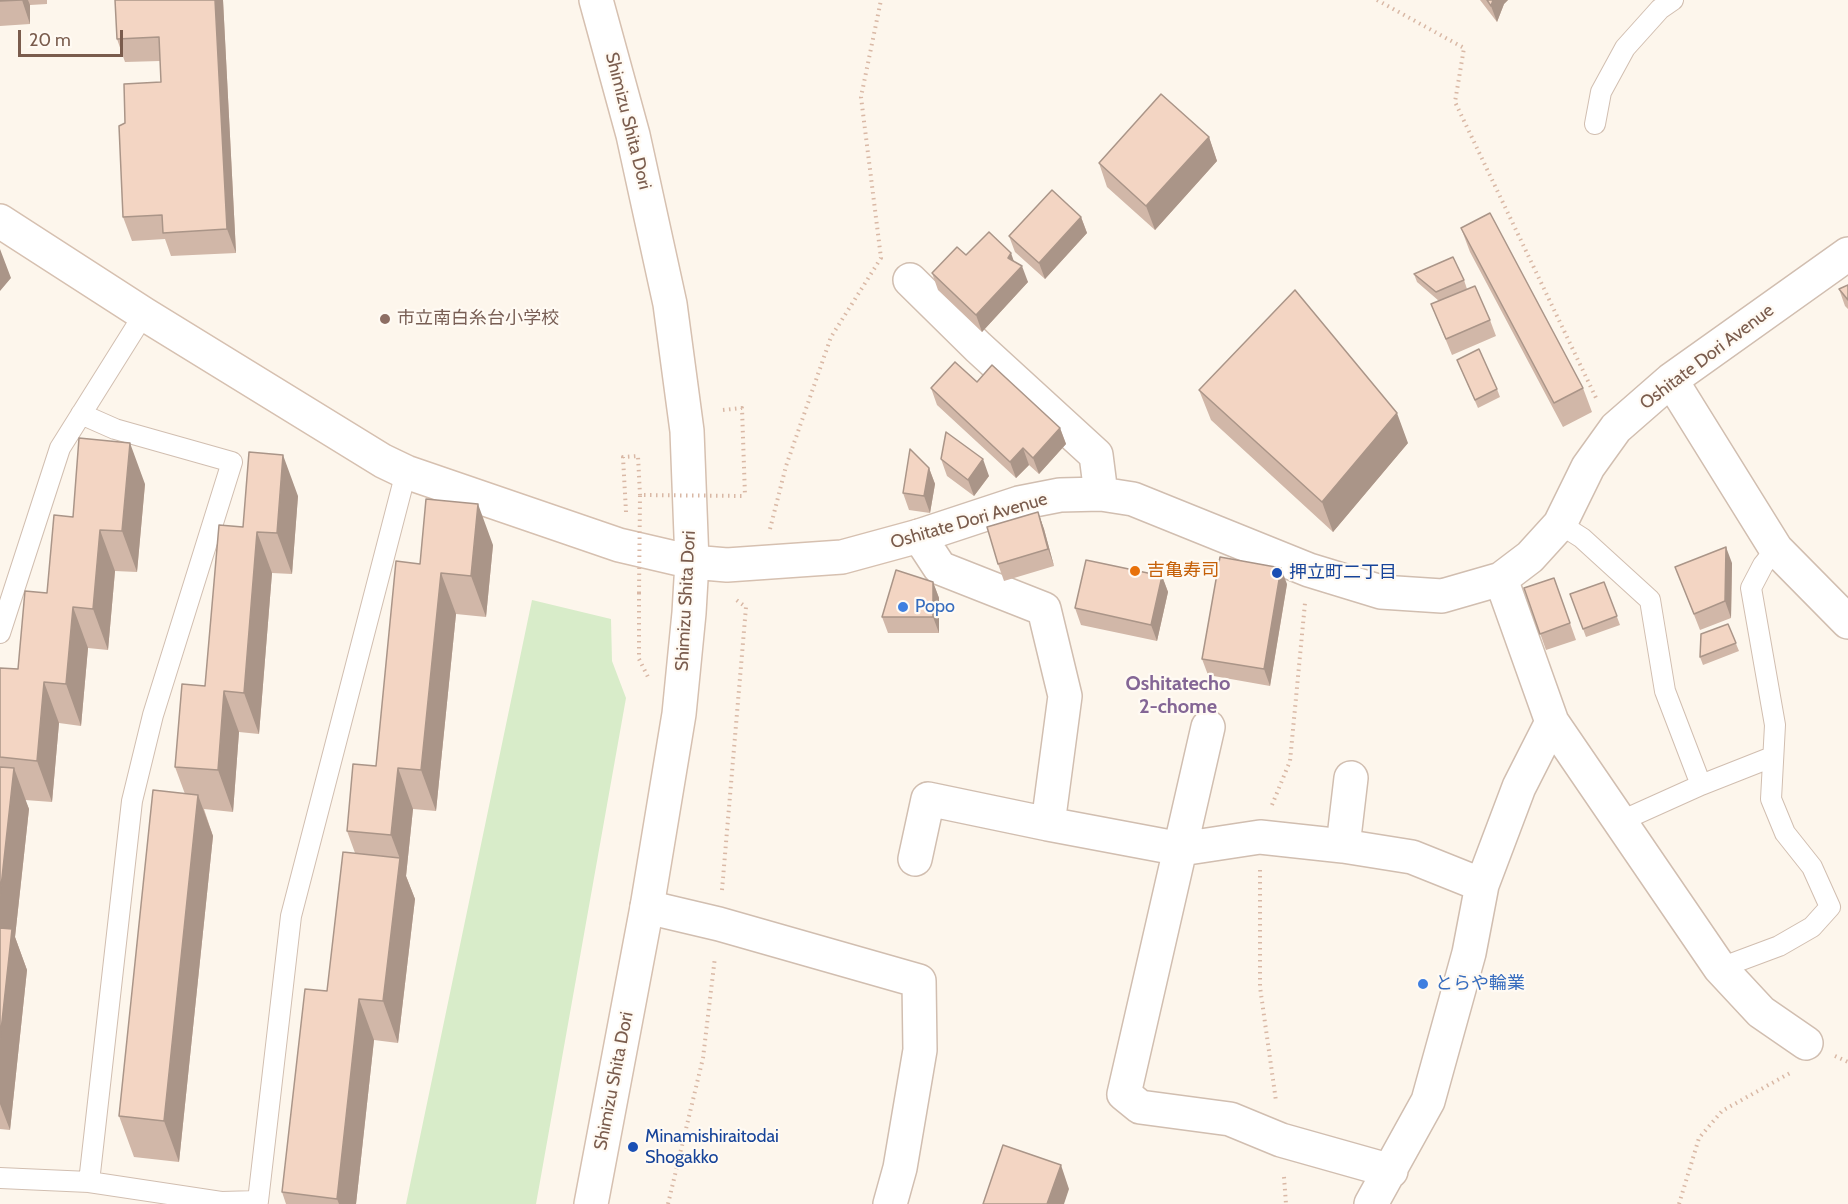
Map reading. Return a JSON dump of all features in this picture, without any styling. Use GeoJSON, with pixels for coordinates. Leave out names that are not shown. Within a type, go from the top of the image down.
{"type":"FeatureCollection","features":[{"type":"Feature","properties":{"kind":"street","name":"Shimizu Shita Dori"},"geometry":{"type":"LineString","coordinates":[[591,1204],[647,907],[679,714],[692,562],[687,430],[670,304],[633,135],[596,0]]}},
{"type":"Feature","properties":{"kind":"street","name":"Oshitate Dori Avenue"},"geometry":{"type":"LineString","coordinates":[[0,220],[144,314],[382,461],[406,472],[619,545],[692,562],[727,565],[842,557],[919,536],[1019,503],[1060,495],[1101,494],[1133,499],[1309,570],[1381,592],[1442,596],[1501,579],[1530,557],[1560,524],[1588,467],[1616,428],[1671,380],[1848,254]]}},
{"type":"Feature","properties":{"kind":"street"},"geometry":{"type":"LineString","coordinates":[[910,280],[978,347],[1096,455],[1101,494]]}},
{"type":"Feature","properties":{"kind":"street"},"geometry":{"type":"LineString","coordinates":[[1671,380],[1776,549],[1848,622]]}},
{"type":"Feature","properties":{"kind":"street"},"geometry":{"type":"LineString","coordinates":[[919,536],[940,568],[1044,609],[1065,696],[1048,824]]}},
{"type":"Feature","properties":{"kind":"street"},"geometry":{"type":"LineString","coordinates":[[1501,579],[1552,722],[1720,968],[1761,1012],[1806,1043]]}},
{"type":"Feature","properties":{"kind":"street"},"geometry":{"type":"LineString","coordinates":[[1371,1204],[1428,1101],[1469,952],[1482,885],[1519,787],[1552,722]]}},
{"type":"Feature","properties":{"kind":"street"},"geometry":{"type":"LineString","coordinates":[[1208,728],[1124,1094],[1140,1107],[1230,1119],[1281,1140],[1391,1171]]}},
{"type":"Feature","properties":{"kind":"street"},"geometry":{"type":"LineString","coordinates":[[1343,846],[1351,778]]}},
{"type":"Feature","properties":{"kind":"street"},"geometry":{"type":"LineString","coordinates":[[915,859],[928,799],[1180,849],[1260,837],[1343,846],[1412,857],[1482,885]]}},
{"type":"Feature","properties":{"kind":"street"},"geometry":{"type":"LineString","coordinates":[[647,907],[719,924],[919,981],[920,1050],[900,1168],[890,1204]]}},
{"type":"Feature","properties":{"kind":"lane"},"geometry":{"type":"LineString","coordinates":[[1595,124],[1601,92],[1625,48],[1660,9],[1673,0]]}},
{"type":"Feature","properties":{"kind":"lane"},"geometry":{"type":"LineString","coordinates":[[0,633],[60,448],[144,314]]}},
{"type":"Feature","properties":{"kind":"lane"},"geometry":{"type":"LineString","coordinates":[[81,414],[115,429],[232,462],[153,715],[132,801],[88,1182]]}},
{"type":"Feature","properties":{"kind":"lane"},"geometry":{"type":"LineString","coordinates":[[0,1178],[88,1182],[221,1202],[258,1201],[291,916],[406,472]]}},
{"type":"Feature","properties":{"kind":"lane"},"geometry":{"type":"LineString","coordinates":[[1560,524],[1582,538],[1650,600],[1665,691],[1701,785]]}},
{"type":"Feature","properties":{"kind":"lane"},"geometry":{"type":"LineString","coordinates":[[1720,968],[1787,941],[1812,927],[1830,907],[1812,867],[1785,833],[1772,799],[1775,725],[1751,588],[1763,564],[1776,549]]}},
{"type":"Feature","properties":{"kind":"lane"},"geometry":{"type":"LineString","coordinates":[[1621,821],[1701,785],[1772,757]]}},
{"type":"Feature","properties":{"kind":"path"},"geometry":{"type":"LineString","coordinates":[[762,562],[786,466],[831,337],[881,258],[861,97],[881,0]]}},
{"type":"Feature","properties":{"kind":"path"},"geometry":{"type":"LineString","coordinates":[[1377,0],[1464,48],[1455,102],[1595,397],[1616,428]]}},
{"type":"Feature","properties":{"kind":"path"},"geometry":{"type":"LineString","coordinates":[[640,495],[745,496],[742,408],[723,410]]}},
{"type":"Feature","properties":{"kind":"path"},"geometry":{"type":"LineString","coordinates":[[626,512],[623,457],[638,456],[640,495],[639,659],[651,685]]}},
{"type":"Feature","properties":{"kind":"path"},"geometry":{"type":"LineString","coordinates":[[1286,1204],[1281,1140],[1260,987],[1260,837],[1290,760],[1309,570]]}},
{"type":"Feature","properties":{"kind":"path"},"geometry":{"type":"LineString","coordinates":[[1679,1204],[1699,1138],[1722,1111],[1796,1070],[1806,1043]]}},
{"type":"Feature","properties":{"kind":"green space"},"geometry":{"type":"Polygon","coordinates":[[[532,600],[611,619],[612,661],[626,698],[536,1204],[406,1204],[532,600]]]}},
{"type":"Feature","properties":{"kind":"building"},"geometry":{"type":"Polygon","coordinates":[[[115,0],[215,0],[227,229],[163,233],[162,215],[123,217],[119,126],[125,123],[124,84],[161,82],[159,37],[117,39],[115,0]]]}},
{"type":"Feature","properties":{"kind":"building"},"geometry":{"type":"Polygon","coordinates":[[[1161,94],[1209,137],[1146,206],[1099,163],[1161,94]]]}},
{"type":"Feature","properties":{"kind":"building"},"geometry":{"type":"Polygon","coordinates":[[[1052,190],[1081,217],[1039,263],[1009,236],[1052,190]]]}},
{"type":"Feature","properties":{"kind":"building"},"geometry":{"type":"Polygon","coordinates":[[[1490,213],[1583,388],[1554,403],[1461,228],[1490,213]]]}},
{"type":"Feature","properties":{"kind":"building"},"geometry":{"type":"Polygon","coordinates":[[[989,232],[1011,253],[1008,258],[1022,266],[976,315],[932,273],[957,247],[966,255],[989,232]]]}},
{"type":"Feature","properties":{"kind":"building"},"geometry":{"type":"Polygon","coordinates":[[[1453,257],[1464,280],[1436,292],[1414,274],[1453,257]]]}},
{"type":"Feature","properties":{"kind":"building"},"geometry":{"type":"Polygon","coordinates":[[[1848,285],[1848,300],[1839,289],[1848,285]]]}},
{"type":"Feature","properties":{"kind":"building"},"geometry":{"type":"Polygon","coordinates":[[[1475,286],[1490,320],[1446,339],[1431,304],[1475,286]]]}},
{"type":"Feature","properties":{"kind":"building"},"geometry":{"type":"Polygon","coordinates":[[[1295,290],[1397,413],[1322,502],[1199,390],[1295,290]]]}},
{"type":"Feature","properties":{"kind":"building"},"geometry":{"type":"Polygon","coordinates":[[[1479,349],[1497,389],[1475,400],[1457,360],[1479,349]]]}},
{"type":"Feature","properties":{"kind":"building"},"geometry":{"type":"Polygon","coordinates":[[[955,362],[977,382],[992,365],[1060,428],[1033,458],[1023,448],[1010,462],[931,388],[955,362]]]}},
{"type":"Feature","properties":{"kind":"building"},"geometry":{"type":"Polygon","coordinates":[[[946,432],[983,459],[968,480],[941,459],[946,432]]]}},
{"type":"Feature","properties":{"kind":"building"},"geometry":{"type":"Polygon","coordinates":[[[79,438],[130,443],[122,531],[100,530],[93,609],[73,607],[66,684],[44,682],[37,761],[0,757],[0,668],[18,669],[25,591],[47,593],[54,515],[73,517],[79,438]]]}},
{"type":"Feature","properties":{"kind":"building"},"geometry":{"type":"Polygon","coordinates":[[[910,449],[929,468],[924,496],[903,493],[910,449]]]}},
{"type":"Feature","properties":{"kind":"building"},"geometry":{"type":"Polygon","coordinates":[[[249,452],[283,455],[277,533],[257,532],[244,693],[224,691],[218,770],[175,767],[182,684],[205,686],[219,525],[243,527],[249,452]]]}},
{"type":"Feature","properties":{"kind":"building"},"geometry":{"type":"Polygon","coordinates":[[[426,499],[478,504],[471,576],[441,573],[421,770],[398,768],[391,835],[347,831],[353,764],[376,766],[396,561],[420,564],[426,499]]]}},
{"type":"Feature","properties":{"kind":"building"},"geometry":{"type":"Polygon","coordinates":[[[1038,512],[1048,549],[998,564],[987,527],[1038,512]]]}},
{"type":"Feature","properties":{"kind":"building"},"geometry":{"type":"Polygon","coordinates":[[[1726,547],[1725,601],[1694,614],[1675,567],[1726,547]]]}},
{"type":"Feature","properties":{"kind":"building"},"geometry":{"type":"Polygon","coordinates":[[[1220,557],[1281,568],[1264,669],[1202,659],[1220,557]]]}},
{"type":"Feature","properties":{"kind":"building"},"geometry":{"type":"Polygon","coordinates":[[[1086,560],[1162,576],[1151,625],[1075,608],[1086,560]]]}},
{"type":"Feature","properties":{"kind":"building"},"geometry":{"type":"Polygon","coordinates":[[[896,570],[933,582],[933,617],[882,617],[896,570]]]}},
{"type":"Feature","properties":{"kind":"building"},"geometry":{"type":"Polygon","coordinates":[[[1554,578],[1570,623],[1540,634],[1524,588],[1554,578]]]}},
{"type":"Feature","properties":{"kind":"building"},"geometry":{"type":"Polygon","coordinates":[[[1604,582],[1617,616],[1583,629],[1570,594],[1604,582]]]}},
{"type":"Feature","properties":{"kind":"building"},"geometry":{"type":"Polygon","coordinates":[[[1728,624],[1736,643],[1700,657],[1701,634],[1728,624]]]}},
{"type":"Feature","properties":{"kind":"building"},"geometry":{"type":"Polygon","coordinates":[[[0,767],[14,768],[0,896],[0,767]]]}},
{"type":"Feature","properties":{"kind":"building"},"geometry":{"type":"Polygon","coordinates":[[[153,790],[198,795],[164,1121],[119,1116],[153,790]]]}},
{"type":"Feature","properties":{"kind":"building"},"geometry":{"type":"Polygon","coordinates":[[[343,852],[400,858],[383,1001],[359,999],[337,1199],[282,1192],[305,989],[327,991],[343,852]]]}},
{"type":"Feature","properties":{"kind":"building"},"geometry":{"type":"Polygon","coordinates":[[[0,928],[12,929],[0,1040],[0,928]]]}},
{"type":"Feature","properties":{"kind":"building"},"geometry":{"type":"Polygon","coordinates":[[[1003,1145],[1061,1165],[1047,1204],[983,1204],[1003,1145]]]}},
{"type":"Feature","properties":{"kind":"place","name":"市立南白糸台小学校"},"geometry":{"type":"Point","coordinates":[385,319]}},
{"type":"Feature","properties":{"kind":"place","name":"吉亀寿司"},"geometry":{"type":"Point","coordinates":[1135,571]}},
{"type":"Feature","properties":{"kind":"place","name":"押立町二丁目"},"geometry":{"type":"Point","coordinates":[1277,573]}},
{"type":"Feature","properties":{"kind":"place","name":"Popo"},"geometry":{"type":"Point","coordinates":[903,607]}},
{"type":"Feature","properties":{"kind":"place","name":"とらや輪業"},"geometry":{"type":"Point","coordinates":[1423,984]}},
{"type":"Feature","properties":{"kind":"place","name":"Minamishiraitodai Shogakko"},"geometry":{"type":"Point","coordinates":[633,1147]}},
{"type":"Feature","properties":{"kind":"district","name":"Oshitatecho 2-chome"},"geometry":{"type":"Point","coordinates":[1178,696]}}]}
